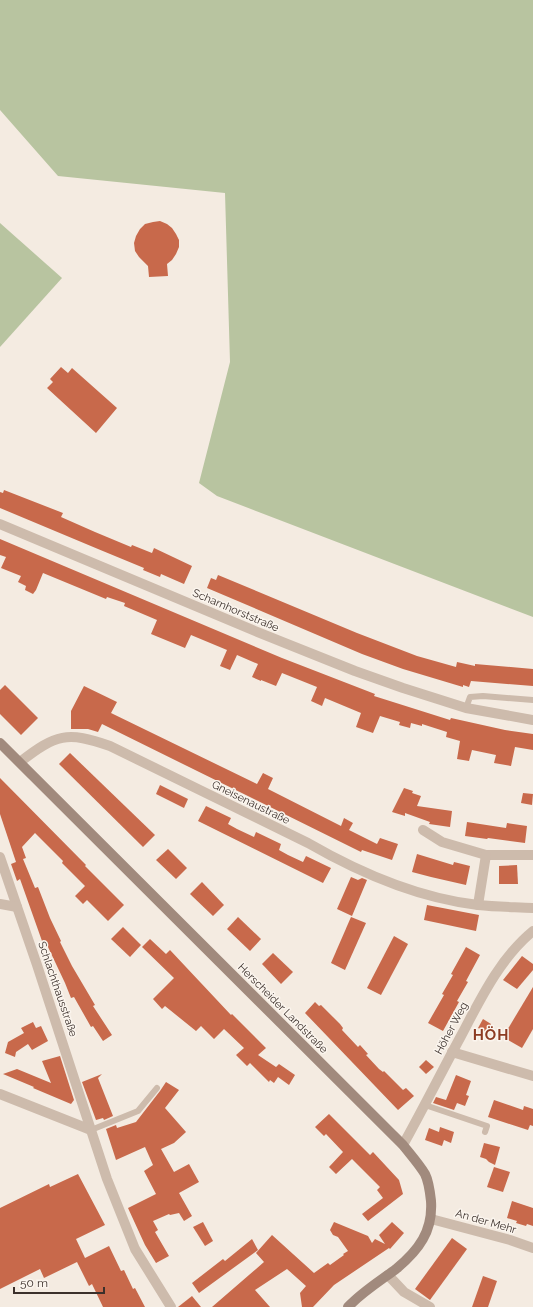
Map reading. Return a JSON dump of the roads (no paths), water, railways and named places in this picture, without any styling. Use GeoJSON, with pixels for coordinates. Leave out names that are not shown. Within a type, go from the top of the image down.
{"type":"FeatureCollection","features":[{"type":"Feature","properties":{"kind":"main road","name":"Herscheider Landstraße"},"geometry":{"type":"LineString","coordinates":[[0,743],[403,1145],[426,1176],[430,1191],[431,1218],[426,1235],[410,1256],[348,1307]]}},
{"type":"Feature","properties":{"kind":"street","name":"Scharnhorststraße"},"geometry":{"type":"LineString","coordinates":[[0,524],[255,631],[396,686],[466,708],[533,720]]}},
{"type":"Feature","properties":{"kind":"street","name":"Gneisenaustraße"},"geometry":{"type":"LineString","coordinates":[[20,762],[51,740],[70,736],[90,739],[110,746],[308,843],[337,860],[371,875],[419,892],[453,901],[478,905],[533,908]]}},
{"type":"Feature","properties":{"kind":"street"},"geometry":{"type":"LineString","coordinates":[[423,830],[442,842],[486,855],[533,855]]}},
{"type":"Feature","properties":{"kind":"street"},"geometry":{"type":"LineString","coordinates":[[478,905],[486,855]]}},
{"type":"Feature","properties":{"kind":"street","name":"Schlachthausstraße"},"geometry":{"type":"LineString","coordinates":[[0,858],[108,1179],[135,1249],[171,1307]]}},
{"type":"Feature","properties":{"kind":"street"},"geometry":{"type":"LineString","coordinates":[[0,904],[17,907]]}},
{"type":"Feature","properties":{"kind":"street","name":"Höher Weg"},"geometry":{"type":"LineString","coordinates":[[403,1145],[480,1000],[501,966],[524,939],[533,931]]}},
{"type":"Feature","properties":{"kind":"street"},"geometry":{"type":"LineString","coordinates":[[452,1052],[533,1076]]}},
{"type":"Feature","properties":{"kind":"street"},"geometry":{"type":"LineString","coordinates":[[0,1094],[92,1130]]}},
{"type":"Feature","properties":{"kind":"street","name":"An der Mehr"},"geometry":{"type":"LineString","coordinates":[[431,1218],[533,1248]]}},
{"type":"Feature","properties":{"kind":"street"},"geometry":{"type":"LineString","coordinates":[[388,1275],[404,1292],[430,1307]]}},
{"type":"Feature","properties":{"kind":"lane"},"geometry":{"type":"LineString","coordinates":[[466,708],[470,697],[483,696],[533,700]]}},
{"type":"Feature","properties":{"kind":"lane"},"geometry":{"type":"LineString","coordinates":[[92,1130],[138,1112],[157,1088]]}},
{"type":"Feature","properties":{"kind":"lane"},"geometry":{"type":"LineString","coordinates":[[425,1105],[487,1126],[485,1132]]}},
{"type":"Feature","properties":{"kind":"district","name":"HÖH"},"geometry":{"type":"Point","coordinates":[491,1035]}}]}
